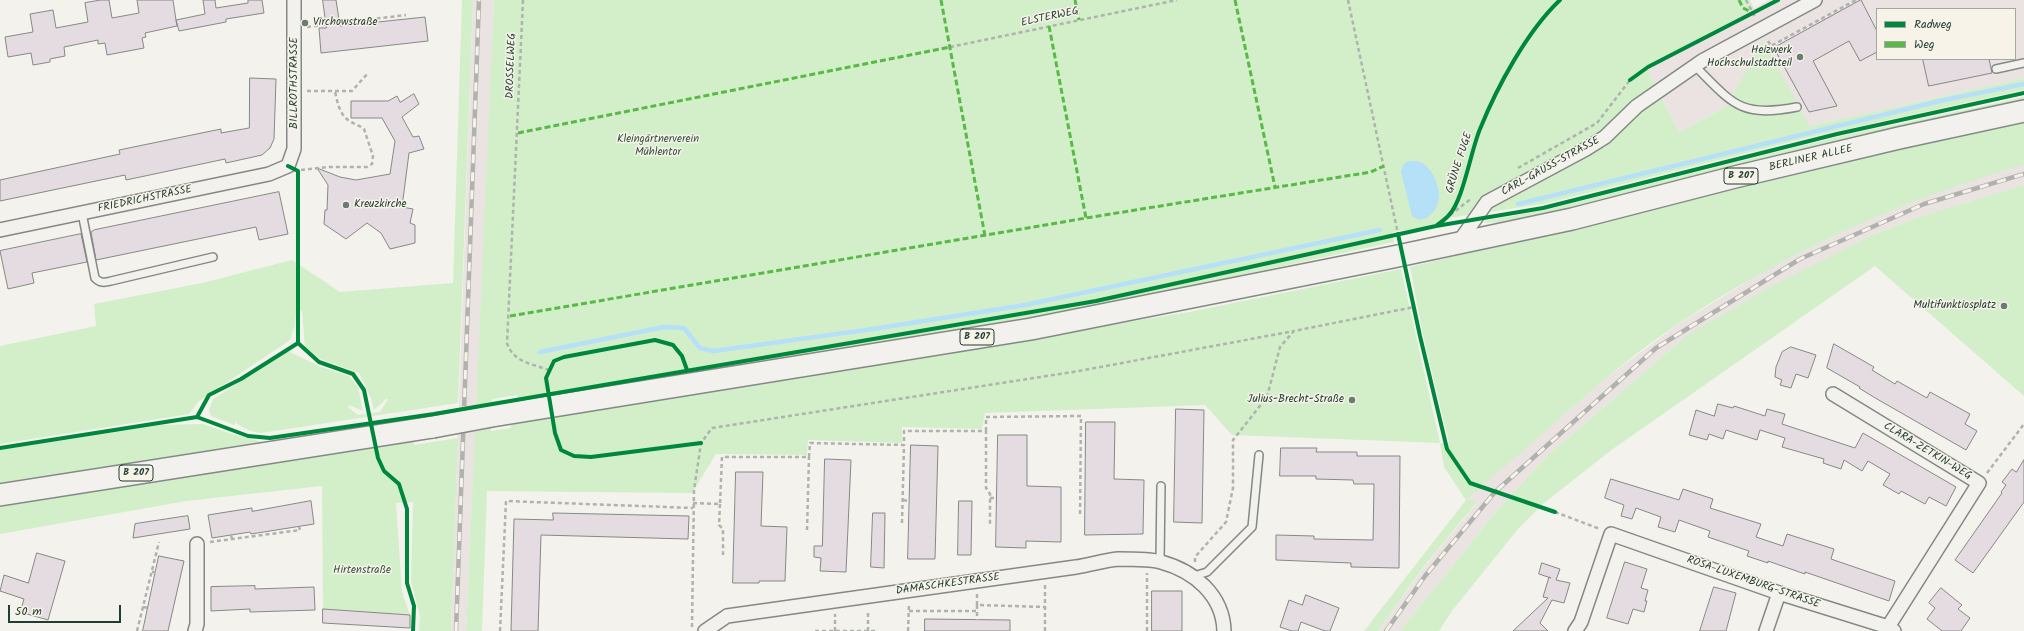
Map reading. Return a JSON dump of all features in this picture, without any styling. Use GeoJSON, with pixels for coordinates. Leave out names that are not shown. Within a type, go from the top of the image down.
{"type":"FeatureCollection","features":[{"type":"Feature","properties":{"kind":"main road","name":"BERLINER ALLEE"},"geometry":{"type":"LineString","coordinates":[[1459,242],[1572,219],[1758,172],[2024,111]]}},
{"type":"Feature","properties":{"kind":"main road","name":"B 207"},"geometry":{"type":"LineString","coordinates":[[0,495],[433,427],[492,416],[1031,328],[1459,242]]}},
{"type":"Feature","properties":{"kind":"street","name":"BILLROTHSTRASSE"},"geometry":{"type":"LineString","coordinates":[[293,168],[295,91],[294,0]]}},
{"type":"Feature","properties":{"kind":"street","name":"CARL-GAUSS-STRASSE"},"geometry":{"type":"LineString","coordinates":[[1459,242],[1487,202],[1586,149],[1605,137],[1637,106],[1695,66],[1815,0]]}},
{"type":"Feature","properties":{"kind":"street","name":"FRIEDRICHSTRASSE"},"geometry":{"type":"LineString","coordinates":[[0,230],[293,168]]}},
{"type":"Feature","properties":{"kind":"street","name":"CLARA-ZETKIN-WEG"},"geometry":{"type":"LineString","coordinates":[[1833,394],[1979,484],[1891,629]]}},
{"type":"Feature","properties":{"kind":"street"},"geometry":{"type":"LineString","coordinates":[[1575,631],[1581,622],[1611,534]]}},
{"type":"Feature","properties":{"kind":"street","name":"ROSA-LUXEMBURG-STRASSE"},"geometry":{"type":"LineString","coordinates":[[1611,534],[1779,593],[1891,629]]}},
{"type":"Feature","properties":{"kind":"street"},"geometry":{"type":"LineString","coordinates":[[195,631],[197,624],[197,544]]}},
{"type":"Feature","properties":{"kind":"street","name":"DAMASCHKESTRASSE"},"geometry":{"type":"LineString","coordinates":[[705,631],[727,616],[1045,572],[1118,559],[1160,561],[1194,576]]}},
{"type":"Feature","properties":{"kind":"street"},"geometry":{"type":"LineString","coordinates":[[1194,576],[1212,593],[1224,622],[1224,631]]}},
{"type":"Feature","properties":{"kind":"street"},"geometry":{"type":"LineString","coordinates":[[1766,631],[1779,593]]}},
{"type":"Feature","properties":{"kind":"lane"},"geometry":{"type":"LineString","coordinates":[[1996,69],[2024,63]]}},
{"type":"Feature","properties":{"kind":"lane"},"geometry":{"type":"LineString","coordinates":[[1695,66],[1730,100],[1746,109],[1762,112],[1797,107]]}},
{"type":"Feature","properties":{"kind":"lane"},"geometry":{"type":"LineString","coordinates":[[82,213],[95,278],[103,283],[213,257]]}},
{"type":"Feature","properties":{"kind":"lane"},"geometry":{"type":"LineString","coordinates":[[1194,576],[1207,572],[1252,527],[1259,454]]}},
{"type":"Feature","properties":{"kind":"lane"},"geometry":{"type":"LineString","coordinates":[[1160,561],[1161,486]]}},
{"type":"Feature","properties":{"kind":"path"},"geometry":{"type":"LineString","coordinates":[[1348,0],[1398,234]]}},
{"type":"Feature","properties":{"kind":"path"},"geometry":{"type":"LineString","coordinates":[[1746,17],[1759,10]]}},
{"type":"Feature","properties":{"kind":"path"},"geometry":{"type":"LineString","coordinates":[[295,28],[406,15]]}},
{"type":"Feature","properties":{"kind":"path"},"geometry":{"type":"LineString","coordinates":[[295,91],[352,91],[368,73]]}},
{"type":"Feature","properties":{"kind":"path"},"geometry":{"type":"LineString","coordinates":[[1511,172],[1597,123],[1630,80],[1636,76]]}},
{"type":"Feature","properties":{"kind":"path"},"geometry":{"type":"LineString","coordinates":[[298,178],[293,168],[367,167],[372,164],[373,156],[364,129],[348,120],[342,113],[335,91]]}},
{"type":"Feature","properties":{"kind":"path"},"geometry":{"type":"LineString","coordinates":[[1445,218],[1474,196]]}},
{"type":"Feature","properties":{"kind":"path"},"geometry":{"type":"LineString","coordinates":[[693,631],[693,503],[701,443],[712,428],[1079,371],[1414,307]]}},
{"type":"Feature","properties":{"kind":"path"},"geometry":{"type":"LineString","coordinates":[[1194,576],[1195,557],[1226,522],[1233,488],[1234,440],[1267,398],[1280,347],[1294,331]]}},
{"type":"Feature","properties":{"kind":"path"},"geometry":{"type":"LineString","coordinates":[[546,378],[554,361],[564,357],[655,340],[673,345],[682,356],[687,370]]}},
{"type":"Feature","properties":{"kind":"path"},"geometry":{"type":"LineString","coordinates":[[990,524],[990,494],[986,488],[986,417],[1081,416],[1080,517]]}},
{"type":"Feature","properties":{"kind":"path"},"geometry":{"type":"LineString","coordinates":[[1979,484],[2024,424]]}},
{"type":"Feature","properties":{"kind":"path"},"geometry":{"type":"LineString","coordinates":[[902,523],[904,431],[986,432]]}},
{"type":"Feature","properties":{"kind":"path"},"geometry":{"type":"LineString","coordinates":[[555,433],[561,450],[574,456],[591,457],[701,443]]}},
{"type":"Feature","properties":{"kind":"path"},"geometry":{"type":"LineString","coordinates":[[807,530],[810,442],[904,445]]}},
{"type":"Feature","properties":{"kind":"path"},"geometry":{"type":"LineString","coordinates":[[723,555],[723,529],[719,525],[722,457],[809,457]]}},
{"type":"Feature","properties":{"kind":"path"},"geometry":{"type":"LineString","coordinates":[[990,498],[997,498]]}},
{"type":"Feature","properties":{"kind":"path"},"geometry":{"type":"LineString","coordinates":[[903,500],[909,501]]}},
{"type":"Feature","properties":{"kind":"path"},"geometry":{"type":"LineString","coordinates":[[500,631],[506,501],[693,508]]}},
{"type":"Feature","properties":{"kind":"path"},"geometry":{"type":"LineString","coordinates":[[693,503],[720,504]]}},
{"type":"Feature","properties":{"kind":"path"},"geometry":{"type":"LineString","coordinates":[[1555,512],[1611,534]]}},
{"type":"Feature","properties":{"kind":"path"},"geometry":{"type":"LineString","coordinates":[[197,544],[232,540],[267,533],[300,530],[299,527]]}},
{"type":"Feature","properties":{"kind":"path"},"geometry":{"type":"LineString","coordinates":[[231,535],[232,540]]}},
{"type":"Feature","properties":{"kind":"path"},"geometry":{"type":"LineString","coordinates":[[138,631],[158,542]]}},
{"type":"Feature","properties":{"kind":"path"},"geometry":{"type":"LineString","coordinates":[[1147,561],[1147,631]]}},
{"type":"Feature","properties":{"kind":"path"},"geometry":{"type":"LineString","coordinates":[[1045,572],[1045,631]]}},
{"type":"Feature","properties":{"kind":"path"},"geometry":{"type":"LineString","coordinates":[[976,581],[977,620]]}},
{"type":"Feature","properties":{"kind":"path"},"geometry":{"type":"LineString","coordinates":[[908,631],[909,590]]}},
{"type":"Feature","properties":{"kind":"path"},"geometry":{"type":"LineString","coordinates":[[868,631],[869,596]]}},
{"type":"Feature","properties":{"kind":"path"},"geometry":{"type":"LineString","coordinates":[[977,605],[1045,607]]}},
{"type":"Feature","properties":{"kind":"path"},"geometry":{"type":"LineString","coordinates":[[143,607],[148,608]]}},
{"type":"Feature","properties":{"kind":"path"},"geometry":{"type":"LineString","coordinates":[[909,611],[977,611]]}},
{"type":"Feature","properties":{"kind":"path"},"geometry":{"type":"LineString","coordinates":[[815,631],[875,631]]}},
{"type":"Feature","properties":{"kind":"shaded area"},"geometry":{"type":"Polygon","coordinates":[[[473,0],[494,0],[466,631],[451,631],[473,0]]]}},
{"type":"Feature","properties":{"kind":"shaded area"},"geometry":{"type":"Polygon","coordinates":[[[1769,0],[2024,0],[2024,78],[1810,126],[1763,41],[1726,107],[1679,132],[1650,75],[1648,67],[1769,0]]]}},
{"type":"Feature","properties":{"kind":"shaded area"},"geometry":{"type":"Polygon","coordinates":[[[2024,165],[2024,185],[1918,217],[1868,237],[1686,336],[1548,455],[1499,508],[1400,631],[1378,631],[1425,566],[1477,503],[1466,499],[1605,379],[1677,325],[1771,267],[1870,218],[1970,180],[2024,165]]]}},
{"type":"Feature","properties":{"kind":"green space"},"geometry":{"type":"Polygon","coordinates":[[[462,0],[473,0],[458,403],[261,433],[250,431],[237,424],[237,421],[234,425],[211,416],[209,410],[213,399],[288,351],[321,367],[349,376],[358,387],[363,411],[349,405],[348,407],[358,415],[380,412],[388,399],[386,399],[374,410],[371,398],[359,373],[320,359],[305,347],[302,310],[296,313],[295,325],[290,340],[199,401],[189,414],[0,444],[0,346],[96,326],[94,304],[202,283],[292,260],[340,292],[453,283],[462,0]]]}},
{"type":"Feature","properties":{"kind":"green space","name":"Kleingärtnerverein Mühlentor"},"geometry":{"type":"Polygon","coordinates":[[[494,0],[1750,0],[1754,9],[1648,67],[1650,75],[1679,132],[1726,107],[1763,40],[1810,126],[2024,78],[2024,90],[1815,136],[1543,204],[1441,219],[1432,226],[1392,232],[1394,242],[1098,306],[518,401],[517,395],[492,399],[491,431],[511,428],[510,424],[1189,312],[1401,269],[1440,443],[1232,435],[1205,405],[985,413],[982,429],[902,427],[902,443],[808,440],[807,455],[716,454],[692,493],[487,491],[482,631],[466,631],[494,0]]]}},
{"type":"Feature","properties":{"kind":"green space"},"geometry":{"type":"Polygon","coordinates":[[[2024,97],[2024,100],[1838,141],[1567,208],[1500,222],[1484,223],[1485,221],[1545,210],[1837,137],[2024,97]]]}},
{"type":"Feature","properties":{"kind":"green space"},"geometry":{"type":"Polygon","coordinates":[[[2024,121],[2024,165],[1933,195],[1888,212],[1845,231],[1760,274],[1658,337],[1603,381],[1467,499],[1477,502],[1425,565],[1378,631],[1364,631],[1466,500],[1444,467],[1440,443],[1449,443],[1423,335],[1410,267],[1901,147],[2024,121]]]}},
{"type":"Feature","properties":{"kind":"green space"},"geometry":{"type":"Polygon","coordinates":[[[2024,185],[2024,396],[1875,266],[1610,451],[1543,504],[1518,529],[1452,611],[1439,631],[1400,631],[1499,508],[1548,455],[1686,336],[1775,284],[1868,237],[1918,217],[2024,185]]]}},
{"type":"Feature","properties":{"kind":"green space"},"geometry":{"type":"Polygon","coordinates":[[[400,419],[400,422],[0,487],[0,450],[161,425],[203,424],[235,435],[263,442],[400,419]]]}},
{"type":"Feature","properties":{"kind":"green space","name":"Hirtenstraße"},"geometry":{"type":"Polygon","coordinates":[[[458,438],[451,631],[419,631],[420,616],[411,581],[413,502],[396,503],[402,592],[410,615],[323,609],[322,486],[186,501],[0,534],[0,507],[414,440],[414,445],[458,438]]]}},
{"type":"Feature","properties":{"kind":"water"},"geometry":{"type":"Polygon","coordinates":[[[1408,161],[1418,161],[1423,164],[1428,168],[1436,180],[1439,200],[1434,211],[1427,218],[1419,220],[1412,216],[1401,172],[1403,165],[1408,161]]]}},
{"type":"Feature","properties":{"kind":"building"},"geometry":{"type":"Polygon","coordinates":[[[109,0],[112,18],[139,13],[137,0],[173,0],[177,26],[145,33],[146,37],[142,38],[144,48],[107,55],[105,43],[98,44],[98,40],[64,47],[65,56],[50,59],[50,62],[33,65],[31,53],[8,57],[5,37],[33,32],[30,14],[53,10],[56,28],[88,22],[85,3],[109,0]]]}},
{"type":"Feature","properties":{"kind":"building"},"geometry":{"type":"Polygon","coordinates":[[[203,0],[215,0],[216,8],[248,3],[248,0],[262,0],[264,13],[226,19],[226,22],[179,31],[176,20],[205,14],[203,0]]]}},
{"type":"Feature","properties":{"kind":"building"},"geometry":{"type":"Polygon","coordinates":[[[323,0],[336,0],[340,26],[425,17],[428,41],[321,53],[319,28],[326,28],[323,0]]]}},
{"type":"Feature","properties":{"kind":"building","name":"Heizwerk Hochschulstadtteil"},"geometry":{"type":"Polygon","coordinates":[[[1861,0],[1876,29],[1876,53],[1860,61],[1849,41],[1813,61],[1837,106],[1809,112],[1774,48],[1861,0]]]}},
{"type":"Feature","properties":{"kind":"building"},"geometry":{"type":"Polygon","coordinates":[[[1923,60],[1989,60],[1992,73],[1929,86],[1923,60]]]}},
{"type":"Feature","properties":{"kind":"building"},"geometry":{"type":"Polygon","coordinates":[[[250,78],[276,79],[274,139],[270,148],[262,155],[226,163],[225,159],[126,180],[125,175],[0,201],[0,180],[120,154],[119,150],[221,129],[221,133],[249,128],[250,78]]]}},
{"type":"Feature","properties":{"kind":"building"},"geometry":{"type":"Polygon","coordinates":[[[414,94],[419,104],[402,117],[413,137],[419,136],[424,149],[409,153],[402,207],[413,209],[410,223],[415,225],[415,243],[390,249],[381,233],[367,223],[346,239],[324,224],[325,210],[327,210],[328,185],[317,168],[340,177],[356,180],[390,174],[395,141],[382,118],[351,118],[351,101],[388,101],[397,96],[400,102],[414,94]]]}},
{"type":"Feature","properties":{"kind":"building"},"geometry":{"type":"Polygon","coordinates":[[[279,192],[288,234],[259,240],[256,227],[96,260],[91,232],[94,230],[279,192]]]}},
{"type":"Feature","properties":{"kind":"building"},"geometry":{"type":"Polygon","coordinates":[[[81,234],[87,262],[32,273],[34,283],[8,289],[0,251],[81,234]]]}},
{"type":"Feature","properties":{"kind":"building"},"geometry":{"type":"Polygon","coordinates":[[[1834,344],[1874,367],[1872,370],[1895,384],[1897,381],[1927,398],[1930,392],[1970,414],[1965,424],[1977,431],[1966,450],[1877,399],[1859,388],[1860,387],[1827,368],[1834,344]]]}},
{"type":"Feature","properties":{"kind":"building"},"geometry":{"type":"Polygon","coordinates":[[[1791,347],[1816,355],[1808,378],[1796,374],[1791,388],[1780,385],[1782,380],[1775,377],[1776,367],[1782,352],[1791,347]]]}},
{"type":"Feature","properties":{"kind":"building"},"geometry":{"type":"Polygon","coordinates":[[[1718,404],[1733,408],[1734,406],[1765,416],[1767,409],[1785,414],[1782,424],[1855,448],[1863,433],[1956,487],[1946,506],[1929,497],[1925,504],[1901,491],[1899,494],[1883,485],[1890,474],[1868,461],[1862,471],[1844,460],[1841,469],[1823,463],[1824,459],[1782,447],[1785,438],[1760,430],[1757,440],[1726,430],[1723,439],[1709,434],[1707,440],[1689,435],[1696,410],[1714,416],[1718,404]]]}},
{"type":"Feature","properties":{"kind":"building"},"geometry":{"type":"Polygon","coordinates":[[[1176,409],[1204,410],[1202,523],[1174,522],[1176,409]]]}},
{"type":"Feature","properties":{"kind":"building"},"geometry":{"type":"Polygon","coordinates":[[[1086,422],[1115,422],[1114,479],[1144,480],[1143,534],[1085,535],[1086,422]]]}},
{"type":"Feature","properties":{"kind":"building"},"geometry":{"type":"Polygon","coordinates":[[[998,435],[1027,435],[1027,486],[1061,487],[1061,542],[1026,541],[1026,548],[996,547],[998,435]]]}},
{"type":"Feature","properties":{"kind":"building"},"geometry":{"type":"Polygon","coordinates":[[[911,445],[938,446],[935,559],[908,559],[911,445]]]}},
{"type":"Feature","properties":{"kind":"building"},"geometry":{"type":"Polygon","coordinates":[[[1281,448],[1317,448],[1316,452],[1357,452],[1357,456],[1400,456],[1399,568],[1351,567],[1351,563],[1276,560],[1276,535],[1314,536],[1314,539],[1373,540],[1374,484],[1354,484],[1353,480],[1316,479],[1316,476],[1280,476],[1281,448]]]}},
{"type":"Feature","properties":{"kind":"building"},"geometry":{"type":"Polygon","coordinates":[[[825,459],[851,460],[846,572],[820,571],[821,558],[814,557],[814,546],[822,546],[825,459]]]}},
{"type":"Feature","properties":{"kind":"building"},"geometry":{"type":"Polygon","coordinates":[[[2024,460],[2024,502],[1973,573],[1955,560],[2002,493],[2001,492],[2006,485],[2002,482],[2012,469],[2016,472],[2024,460]]]}},
{"type":"Feature","properties":{"kind":"building"},"geometry":{"type":"Polygon","coordinates":[[[736,472],[763,472],[761,526],[787,527],[785,581],[733,583],[736,472]]]}},
{"type":"Feature","properties":{"kind":"building"},"geometry":{"type":"Polygon","coordinates":[[[1611,479],[1679,500],[1683,489],[1713,499],[1710,508],[1761,524],[1756,537],[1783,546],[1787,534],[1834,549],[1831,559],[1895,581],[1889,601],[1805,572],[1805,574],[1768,561],[1768,563],[1747,556],[1749,551],[1708,537],[1710,531],[1679,520],[1675,532],[1658,527],[1661,517],[1636,508],[1632,519],[1621,516],[1624,505],[1605,498],[1611,479]]]}},
{"type":"Feature","properties":{"kind":"building"},"geometry":{"type":"Polygon","coordinates":[[[311,501],[314,524],[251,534],[250,532],[212,538],[208,515],[252,508],[252,511],[311,501]]]}},
{"type":"Feature","properties":{"kind":"building"},"geometry":{"type":"Polygon","coordinates":[[[959,501],[972,501],[971,555],[958,555],[959,501]]]}},
{"type":"Feature","properties":{"kind":"building"},"geometry":{"type":"Polygon","coordinates":[[[553,513],[689,516],[688,539],[541,535],[538,631],[511,631],[514,519],[553,520],[553,513]]]}},
{"type":"Feature","properties":{"kind":"building"},"geometry":{"type":"Polygon","coordinates":[[[873,513],[885,513],[884,568],[871,567],[873,513]]]}},
{"type":"Feature","properties":{"kind":"building"},"geometry":{"type":"Polygon","coordinates":[[[188,516],[190,529],[133,538],[135,524],[188,516]]]}},
{"type":"Feature","properties":{"kind":"building"},"geometry":{"type":"Polygon","coordinates":[[[37,553],[65,561],[48,620],[20,612],[24,599],[0,591],[4,575],[28,583],[37,553]]]}},
{"type":"Feature","properties":{"kind":"building"},"geometry":{"type":"Polygon","coordinates":[[[159,556],[184,561],[168,631],[143,631],[159,556]]]}},
{"type":"Feature","properties":{"kind":"building"},"geometry":{"type":"Polygon","coordinates":[[[1625,562],[1647,569],[1641,588],[1648,590],[1644,612],[1633,609],[1628,624],[1607,618],[1625,562]]]}},
{"type":"Feature","properties":{"kind":"building"},"geometry":{"type":"Polygon","coordinates":[[[1542,563],[1560,569],[1556,580],[1570,583],[1564,603],[1552,600],[1540,623],[1548,631],[1513,631],[1548,598],[1543,597],[1549,577],[1539,574],[1542,563]]]}},
{"type":"Feature","properties":{"kind":"building"},"geometry":{"type":"Polygon","coordinates":[[[255,586],[255,589],[314,587],[315,610],[250,612],[250,609],[211,611],[211,587],[255,586]]]}},
{"type":"Feature","properties":{"kind":"building"},"geometry":{"type":"Polygon","coordinates":[[[1714,587],[1736,593],[1726,631],[1700,631],[1714,587]]]}},
{"type":"Feature","properties":{"kind":"building"},"geometry":{"type":"Polygon","coordinates":[[[1941,588],[1962,605],[1958,609],[1970,618],[1961,631],[1942,631],[1927,619],[1935,608],[1929,603],[1941,588]]]}},
{"type":"Feature","properties":{"kind":"building"},"geometry":{"type":"Polygon","coordinates":[[[1152,591],[1182,591],[1182,631],[1152,631],[1152,591]]]}},
{"type":"Feature","properties":{"kind":"building"},"geometry":{"type":"Polygon","coordinates":[[[1306,595],[1339,608],[1330,631],[1325,631],[1301,622],[1298,631],[1292,631],[1280,627],[1289,600],[1302,605],[1306,595]]]}},
{"type":"Feature","properties":{"kind":"building"},"geometry":{"type":"Polygon","coordinates":[[[323,609],[410,615],[410,628],[323,623],[323,609]]]}},
{"type":"Feature","properties":{"kind":"building"},"geometry":{"type":"Polygon","coordinates":[[[925,619],[1010,620],[1010,631],[925,631],[925,619]]]}},
{"type":"Feature","properties":{"kind":"waterway"},"geometry":{"type":"LineString","coordinates":[[1518,204],[1944,100],[2024,84]]}},
{"type":"Feature","properties":{"kind":"waterway"},"geometry":{"type":"LineString","coordinates":[[540,352],[664,327],[684,328],[700,348],[714,351],[873,329],[1025,305],[1380,230]]}},
{"type":"Feature","properties":{"kind":"railway"},"geometry":{"type":"LineString","coordinates":[[456,631],[479,0]]}},
{"type":"Feature","properties":{"kind":"railway"},"geometry":{"type":"LineString","coordinates":[[1386,631],[1425,576],[1495,492],[1656,348],[1800,259],[1924,204],[2024,174]]}},
{"type":"Feature","properties":{"kind":"marked path"},"geometry":{"type":"LineString","coordinates":[[941,0],[985,236]]}},
{"type":"Feature","properties":{"kind":"marked path"},"geometry":{"type":"LineString","coordinates":[[1075,0],[1079,20]]}},
{"type":"Feature","properties":{"kind":"marked path"},"geometry":{"type":"LineString","coordinates":[[1235,0],[1275,187]]}},
{"type":"Feature","properties":{"kind":"marked path"},"geometry":{"type":"LineString","coordinates":[[1739,0],[1743,8],[1753,13]]}},
{"type":"Feature","properties":{"kind":"marked path"},"geometry":{"type":"LineString","coordinates":[[1049,26],[1086,218]]}},
{"type":"Feature","properties":{"kind":"marked path"},"geometry":{"type":"LineString","coordinates":[[518,133],[950,47]]}},
{"type":"Feature","properties":{"kind":"marked path"},"geometry":{"type":"LineString","coordinates":[[510,316],[1086,218],[1371,172],[1384,166]]}},
{"type":"Feature","properties":{"kind":"cycle path","name":"GRÜNE FUGE"},"geometry":{"type":"LineString","coordinates":[[1437,225],[1445,219],[1454,208],[1463,187],[1480,129],[1504,78],[1536,27],[1560,0]]}},
{"type":"Feature","properties":{"kind":"cycle path"},"geometry":{"type":"LineString","coordinates":[[1630,80],[1648,67],[1778,0]]}},
{"type":"Feature","properties":{"kind":"cycle path"},"geometry":{"type":"LineString","coordinates":[[0,448],[197,417],[248,436],[270,438],[434,414],[1096,301],[1436,226],[1543,208],[1837,134],[2024,93]]}},
{"type":"Feature","properties":{"kind":"cycle path"},"geometry":{"type":"LineString","coordinates":[[288,166],[298,171],[298,343],[319,362],[353,374],[364,390],[378,458],[384,471],[399,484],[407,509],[407,583],[414,606],[413,631]]}},
{"type":"Feature","properties":{"kind":"cycle path"},"geometry":{"type":"LineString","coordinates":[[1398,234],[1420,336],[1447,449],[1470,483],[1555,512]]}},
{"type":"Feature","properties":{"kind":"cycle path"},"geometry":{"type":"LineString","coordinates":[[687,370],[682,356],[673,345],[655,340],[564,357],[554,361],[546,378],[555,433],[561,450],[574,456],[591,457],[701,443]]}},
{"type":"Feature","properties":{"kind":"cycle path"},"geometry":{"type":"LineString","coordinates":[[197,417],[209,395],[241,379],[298,343]]}},
{"type":"Feature","properties":{"kind":"place","name":"Virchowstraße"},"geometry":{"type":"Point","coordinates":[305,23]}},
{"type":"Feature","properties":{"kind":"place","name":"Heizwerk Hochschulstadtteil"},"geometry":{"type":"Point","coordinates":[1800,57]}},
{"type":"Feature","properties":{"kind":"place","name":"Kreuzkirche"},"geometry":{"type":"Point","coordinates":[346,205]}},
{"type":"Feature","properties":{"kind":"place","name":"Multifunktiosplatz"},"geometry":{"type":"Point","coordinates":[2004,306]}},
{"type":"Feature","properties":{"kind":"place","name":"Julius-Brecht-Straße"},"geometry":{"type":"Point","coordinates":[1352,400]}}]}
